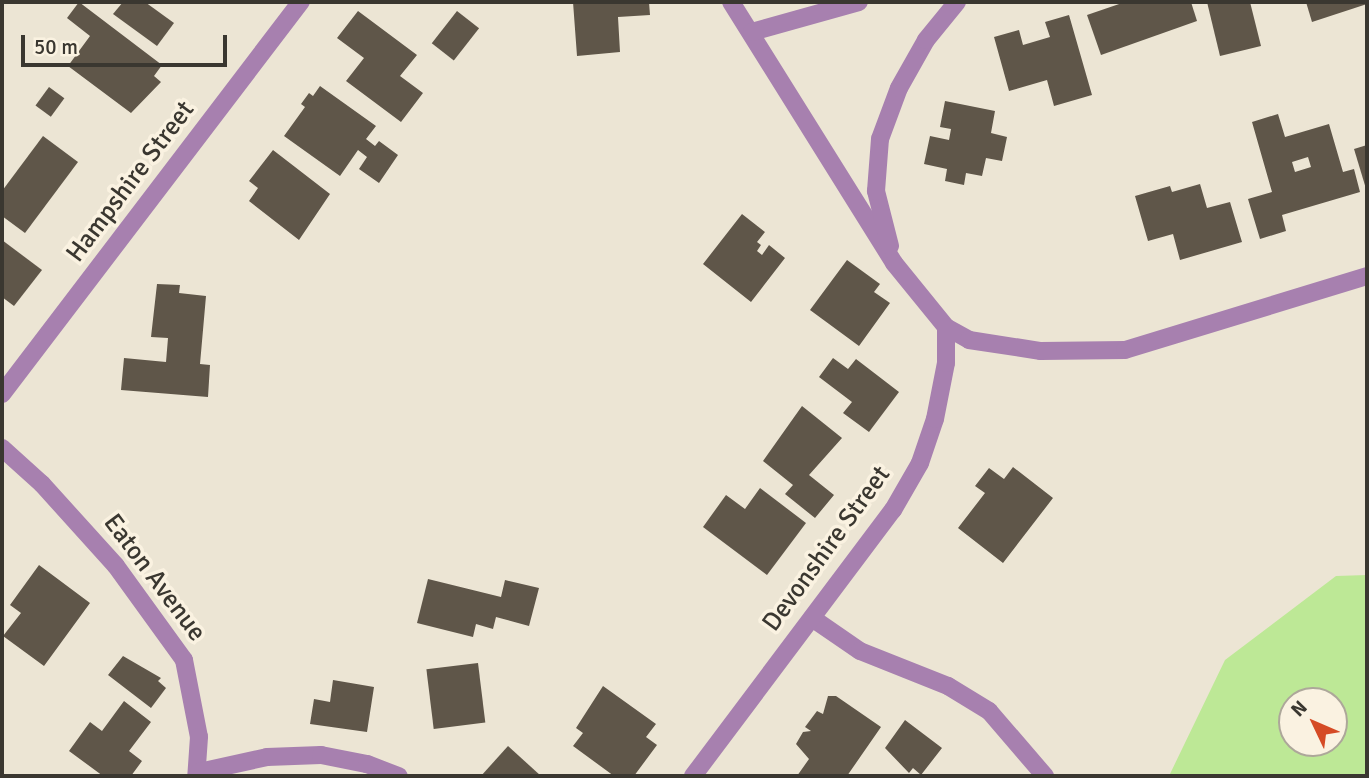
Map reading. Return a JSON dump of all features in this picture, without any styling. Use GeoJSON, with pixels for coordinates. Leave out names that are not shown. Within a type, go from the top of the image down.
{"type":"FeatureCollection","features":[{"type":"Feature","properties":{"kind":"street","name":"Hampshire Street"},"geometry":{"type":"LineString","coordinates":[[2,394],[301,2]]}},
{"type":"Feature","properties":{"kind":"street"},"geometry":{"type":"LineString","coordinates":[[731,2],[894,263],[946,327],[969,340],[1008,348],[1125,350],[1367,276]]}},
{"type":"Feature","properties":{"kind":"street"},"geometry":{"type":"LineString","coordinates":[[752,32],[859,2]]}},
{"type":"Feature","properties":{"kind":"street"},"geometry":{"type":"LineString","coordinates":[[894,263],[876,191],[880,139],[899,88],[926,40],[957,2]]}},
{"type":"Feature","properties":{"kind":"street","name":"Devonshire Street"},"geometry":{"type":"LineString","coordinates":[[693,776],[893,510],[920,463],[935,419],[946,363],[946,327]]}},
{"type":"Feature","properties":{"kind":"street","name":"Eaton Avenue"},"geometry":{"type":"LineString","coordinates":[[2,448],[42,484],[117,566],[184,660],[195,701],[197,774]]}},
{"type":"Feature","properties":{"kind":"street"},"geometry":{"type":"LineString","coordinates":[[812,618],[860,650],[948,686],[989,711],[1045,776]]}},
{"type":"Feature","properties":{"kind":"street"},"geometry":{"type":"LineString","coordinates":[[197,774],[267,757],[321,755],[367,764],[399,776]]}},
{"type":"Feature","properties":{"kind":"green space"},"geometry":{"type":"Polygon","coordinates":[[[1367,575],[1367,776],[1169,776],[1225,660],[1336,576],[1367,575]]]}},
{"type":"Feature","properties":{"kind":"building"},"geometry":{"type":"Polygon","coordinates":[[[79,2],[162,65],[154,76],[161,82],[131,113],[68,66],[90,36],[67,18],[79,2]]]}},
{"type":"Feature","properties":{"kind":"building"},"geometry":{"type":"Polygon","coordinates":[[[123,2],[145,2],[174,23],[157,46],[113,14],[123,2]]]}},
{"type":"Feature","properties":{"kind":"building"},"geometry":{"type":"Polygon","coordinates":[[[573,2],[649,2],[650,15],[618,17],[620,52],[577,56],[573,2]]]}},
{"type":"Feature","properties":{"kind":"building"},"geometry":{"type":"Polygon","coordinates":[[[1125,2],[1191,2],[1197,21],[1101,55],[1087,15],[1125,2]]]}},
{"type":"Feature","properties":{"kind":"building"},"geometry":{"type":"Polygon","coordinates":[[[1207,2],[1250,2],[1261,46],[1220,56],[1207,2]]]}},
{"type":"Feature","properties":{"kind":"building"},"geometry":{"type":"Polygon","coordinates":[[[1306,2],[1367,2],[1367,4],[1312,22],[1306,2]]]}},
{"type":"Feature","properties":{"kind":"building"},"geometry":{"type":"Polygon","coordinates":[[[358,11],[417,55],[400,76],[423,93],[401,122],[346,81],[364,58],[337,38],[358,11]]]}},
{"type":"Feature","properties":{"kind":"building"},"geometry":{"type":"Polygon","coordinates":[[[457,11],[479,28],[454,61],[432,43],[457,11]]]}},
{"type":"Feature","properties":{"kind":"building"},"geometry":{"type":"Polygon","coordinates":[[[1069,15],[1092,95],[1054,106],[1047,80],[1009,91],[994,37],[1019,30],[1023,45],[1050,37],[1045,22],[1069,15]]]}},
{"type":"Feature","properties":{"kind":"building"},"geometry":{"type":"Polygon","coordinates":[[[320,86],[376,126],[366,139],[375,146],[379,141],[398,155],[379,183],[359,169],[367,157],[358,150],[340,176],[284,136],[305,107],[301,104],[309,93],[313,96],[320,86]]]}},
{"type":"Feature","properties":{"kind":"building"},"geometry":{"type":"Polygon","coordinates":[[[49,87],[64,98],[51,117],[35,106],[49,87]]]}},
{"type":"Feature","properties":{"kind":"building"},"geometry":{"type":"Polygon","coordinates":[[[945,101],[995,111],[991,133],[1007,137],[1002,161],[986,158],[982,176],[966,173],[964,185],[945,181],[947,169],[924,164],[930,136],[949,140],[951,129],[940,127],[945,101]]]}},
{"type":"Feature","properties":{"kind":"building"},"geometry":{"type":"Polygon","coordinates":[[[1278,114],[1285,137],[1329,124],[1343,172],[1354,169],[1360,192],[1282,215],[1286,231],[1260,239],[1248,199],[1272,192],[1252,122],[1278,114]],[[1308,157],[1292,162],[1295,172],[1311,167],[1308,157]]]}},
{"type":"Feature","properties":{"kind":"building"},"geometry":{"type":"Polygon","coordinates":[[[43,136],[78,162],[25,233],[2,216],[2,191],[43,136]]]}},
{"type":"Feature","properties":{"kind":"building"},"geometry":{"type":"Polygon","coordinates":[[[1367,145],[1367,192],[1354,149],[1367,145]]]}},
{"type":"Feature","properties":{"kind":"building"},"geometry":{"type":"Polygon","coordinates":[[[273,150],[330,194],[299,240],[249,201],[258,188],[249,181],[273,150]]]}},
{"type":"Feature","properties":{"kind":"building"},"geometry":{"type":"Polygon","coordinates":[[[1200,184],[1207,208],[1230,202],[1242,242],[1180,260],[1173,234],[1148,241],[1135,196],[1170,186],[1172,192],[1200,184]]]}},
{"type":"Feature","properties":{"kind":"building"},"geometry":{"type":"Polygon","coordinates":[[[742,214],[765,232],[757,242],[761,245],[757,251],[762,255],[769,245],[785,258],[751,302],[703,264],[742,214]]]}},
{"type":"Feature","properties":{"kind":"building"},"geometry":{"type":"Polygon","coordinates":[[[2,240],[42,270],[14,306],[2,297],[2,240]]]}},
{"type":"Feature","properties":{"kind":"building"},"geometry":{"type":"Polygon","coordinates":[[[847,260],[880,284],[874,292],[890,303],[859,346],[810,310],[847,260]]]}},
{"type":"Feature","properties":{"kind":"building"},"geometry":{"type":"Polygon","coordinates":[[[157,284],[180,285],[179,293],[206,296],[200,364],[210,365],[208,397],[121,390],[124,358],[166,362],[168,338],[151,337],[157,284]]]}},
{"type":"Feature","properties":{"kind":"building"},"geometry":{"type":"Polygon","coordinates":[[[833,358],[848,369],[856,359],[899,392],[869,432],[843,413],[852,402],[819,377],[833,358]]]}},
{"type":"Feature","properties":{"kind":"building"},"geometry":{"type":"Polygon","coordinates":[[[802,406],[842,438],[809,475],[834,495],[815,518],[785,494],[793,485],[763,461],[802,406]]]}},
{"type":"Feature","properties":{"kind":"building"},"geometry":{"type":"Polygon","coordinates":[[[1013,467],[1053,498],[1003,563],[958,528],[985,493],[975,486],[989,468],[1004,479],[1013,467]]]}},
{"type":"Feature","properties":{"kind":"building"},"geometry":{"type":"Polygon","coordinates":[[[760,488],[806,523],[767,575],[703,527],[726,495],[745,509],[760,488]]]}},
{"type":"Feature","properties":{"kind":"building"},"geometry":{"type":"Polygon","coordinates":[[[39,565],[90,603],[44,666],[3,636],[21,613],[10,605],[39,565]]]}},
{"type":"Feature","properties":{"kind":"building"},"geometry":{"type":"Polygon","coordinates":[[[428,579],[501,597],[505,580],[539,588],[529,626],[496,617],[493,629],[476,624],[473,637],[417,623],[428,579]]]}},
{"type":"Feature","properties":{"kind":"building"},"geometry":{"type":"Polygon","coordinates":[[[123,656],[161,678],[158,681],[166,688],[151,708],[108,675],[123,656]]]}},
{"type":"Feature","properties":{"kind":"building"},"geometry":{"type":"Polygon","coordinates":[[[478,663],[485,723],[434,729],[426,669],[478,663]]]}},
{"type":"Feature","properties":{"kind":"building"},"geometry":{"type":"Polygon","coordinates":[[[333,680],[374,687],[367,732],[310,724],[314,699],[330,702],[333,680]]]}},
{"type":"Feature","properties":{"kind":"building"},"geometry":{"type":"Polygon","coordinates":[[[603,686],[656,724],[646,737],[657,745],[634,776],[614,776],[573,746],[583,733],[576,728],[603,686]]]}},
{"type":"Feature","properties":{"kind":"building"},"geometry":{"type":"Polygon","coordinates":[[[828,696],[836,696],[881,727],[847,776],[797,776],[809,759],[796,744],[803,732],[811,731],[805,727],[817,711],[823,714],[828,696]]]}},
{"type":"Feature","properties":{"kind":"building"},"geometry":{"type":"Polygon","coordinates":[[[124,701],[151,722],[129,751],[142,761],[131,776],[103,776],[69,751],[90,722],[102,731],[124,701]]]}},
{"type":"Feature","properties":{"kind":"building"},"geometry":{"type":"Polygon","coordinates":[[[905,720],[942,748],[921,775],[913,768],[909,773],[885,748],[905,720]]]}},
{"type":"Feature","properties":{"kind":"building"},"geometry":{"type":"Polygon","coordinates":[[[508,746],[541,776],[481,776],[508,746]]]}}]}
